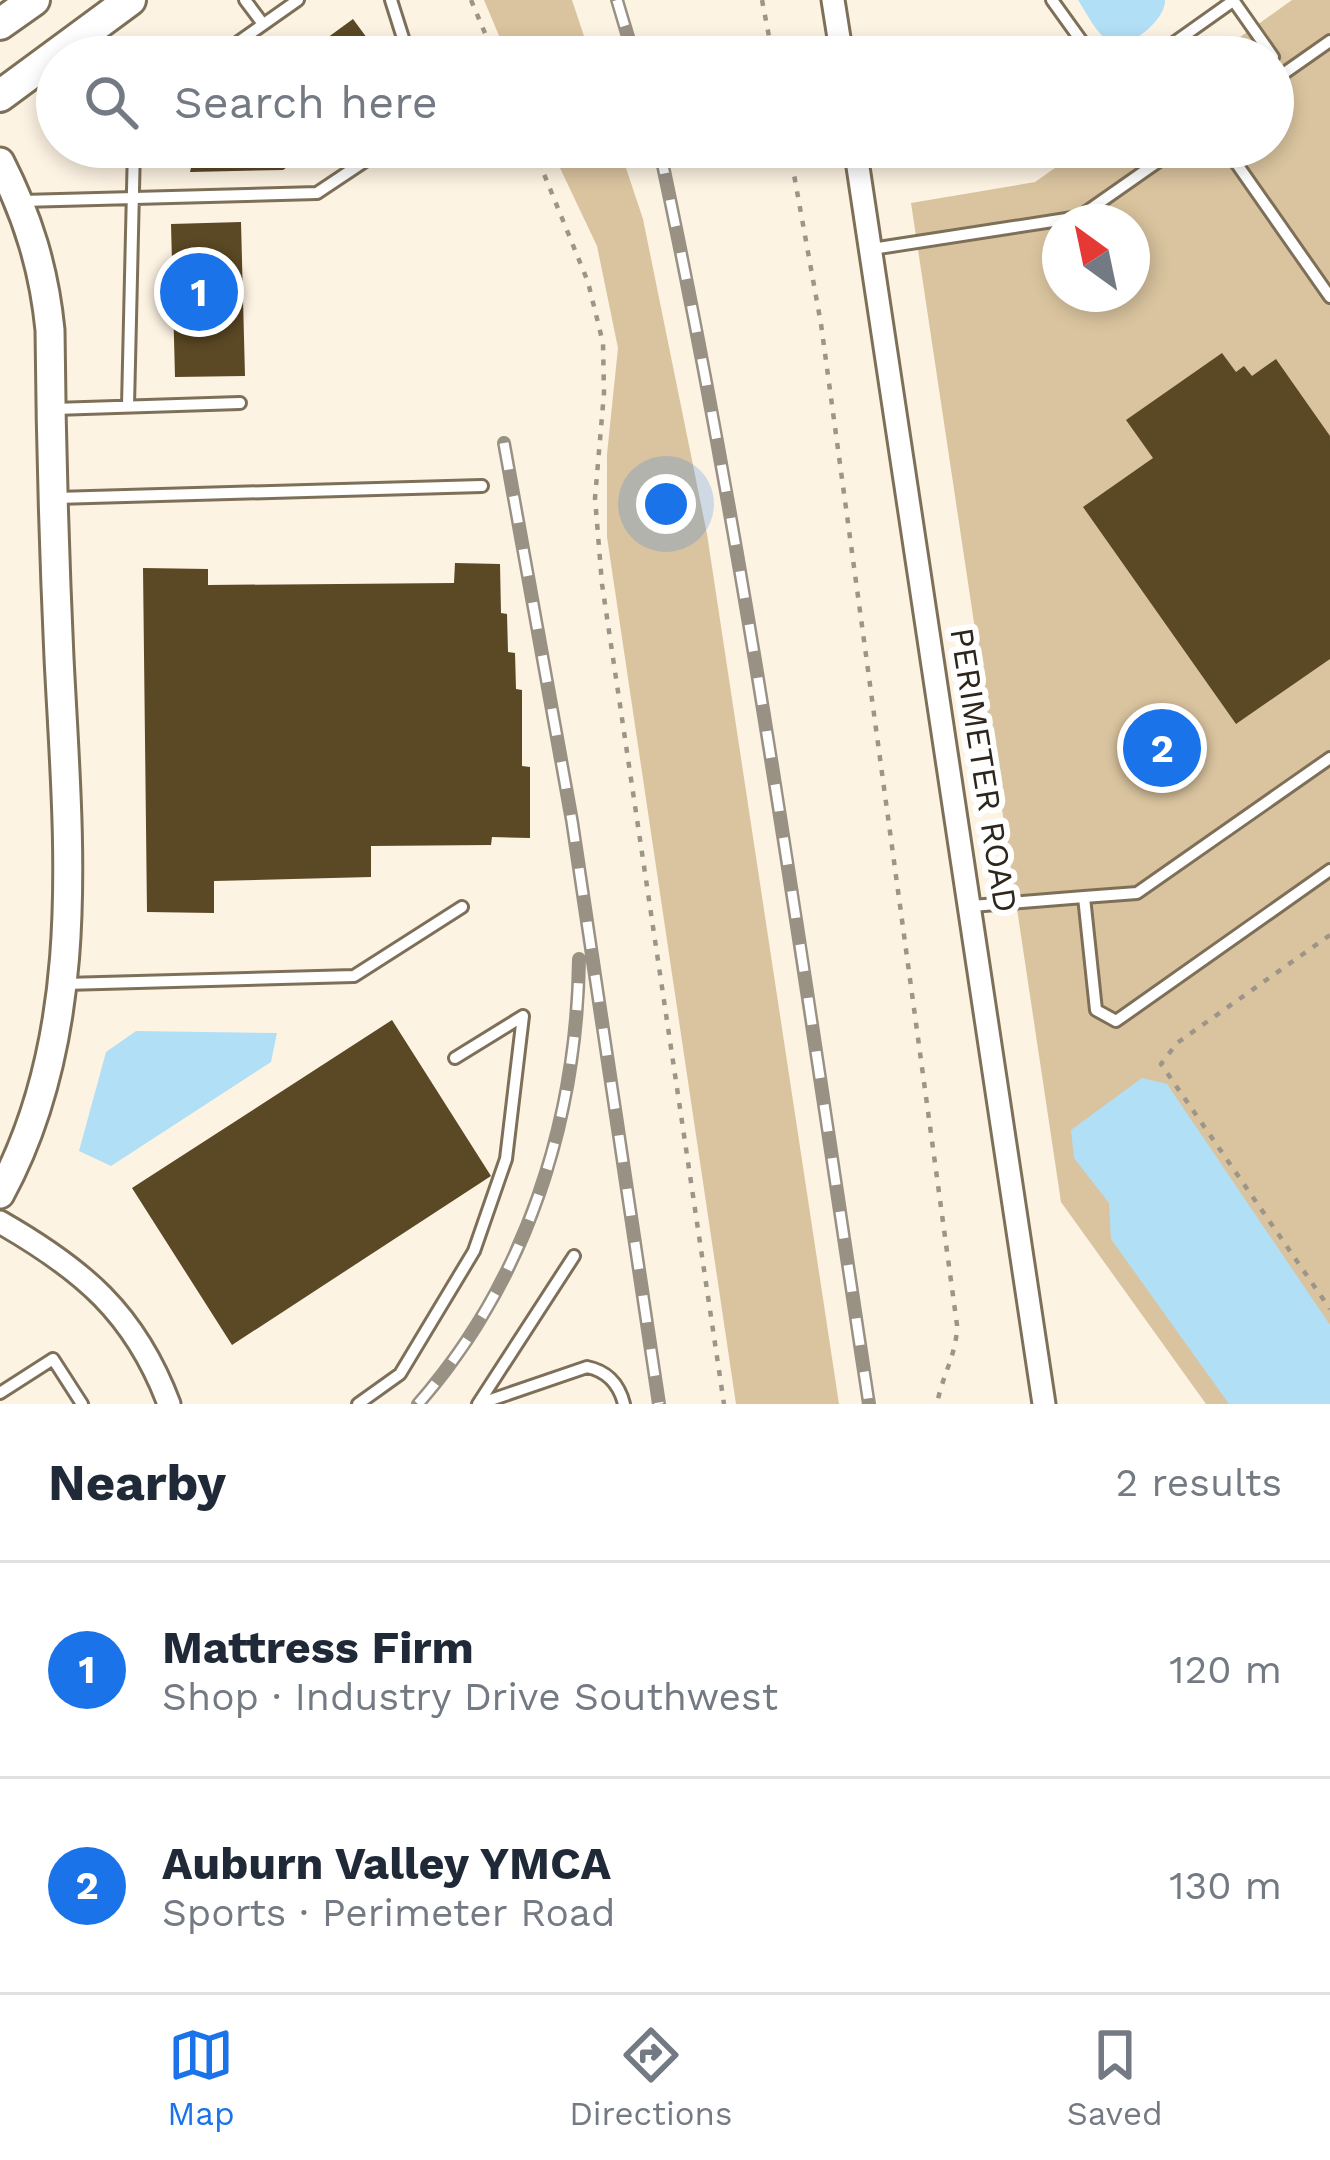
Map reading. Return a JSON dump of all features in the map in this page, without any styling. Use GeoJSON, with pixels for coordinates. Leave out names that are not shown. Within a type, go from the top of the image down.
{"type":"FeatureCollection","features":[{"type":"Feature","properties":{"kind":"main road"},"geometry":{"type":"LineString","coordinates":[[0,24],[34,0]]}},
{"type":"Feature","properties":{"kind":"main road"},"geometry":{"type":"LineString","coordinates":[[81,36],[130,0]]}},
{"type":"Feature","properties":{"kind":"main road"},"geometry":{"type":"LineString","coordinates":[[0,96],[36,69]]}},
{"type":"Feature","properties":{"kind":"street"},"geometry":{"type":"LineString","coordinates":[[833,0],[839,36]]}},
{"type":"Feature","properties":{"kind":"street"},"geometry":{"type":"LineString","coordinates":[[0,162],[19,201],[46,288],[67,915],[56,1038],[27,1138],[0,1194]]}},
{"type":"Feature","properties":{"kind":"street","name":"PERIMETER ROAD"},"geometry":{"type":"LineString","coordinates":[[858,168],[1044,1404]]}},
{"type":"Feature","properties":{"kind":"street"},"geometry":{"type":"LineString","coordinates":[[0,1222],[77,1270],[106,1297],[133,1331],[170,1404]]}},
{"type":"Feature","properties":{"kind":"lane"},"geometry":{"type":"LineString","coordinates":[[245,0],[263,24]]}},
{"type":"Feature","properties":{"kind":"lane"},"geometry":{"type":"LineString","coordinates":[[246,36],[298,0]]}},
{"type":"Feature","properties":{"kind":"lane"},"geometry":{"type":"LineString","coordinates":[[391,0],[402,36]]}},
{"type":"Feature","properties":{"kind":"lane"},"geometry":{"type":"LineString","coordinates":[[1052,0],[1078,36]]}},
{"type":"Feature","properties":{"kind":"lane"},"geometry":{"type":"LineString","coordinates":[[1184,36],[1233,1],[1258,36]]}},
{"type":"Feature","properties":{"kind":"lane"},"geometry":{"type":"LineString","coordinates":[[1294,66],[1330,40]]}},
{"type":"Feature","properties":{"kind":"lane"},"geometry":{"type":"LineString","coordinates":[[128,406],[133,168]]}},
{"type":"Feature","properties":{"kind":"lane"},"geometry":{"type":"LineString","coordinates":[[19,201],[316,193],[354,168]]}},
{"type":"Feature","properties":{"kind":"lane"},"geometry":{"type":"LineString","coordinates":[[869,249],[1079,217],[1148,168]]}},
{"type":"Feature","properties":{"kind":"lane"},"geometry":{"type":"LineString","coordinates":[[1241,168],[1330,297]]}},
{"type":"Feature","properties":{"kind":"lane"},"geometry":{"type":"LineString","coordinates":[[51,409],[240,403]]}},
{"type":"Feature","properties":{"kind":"lane"},"geometry":{"type":"LineString","coordinates":[[53,498],[482,486]]}},
{"type":"Feature","properties":{"kind":"lane"},"geometry":{"type":"LineString","coordinates":[[972,906],[1137,893],[1325,762],[1330,778]]}},
{"type":"Feature","properties":{"kind":"lane"},"geometry":{"type":"LineString","coordinates":[[1084,897],[1096,1010],[1116,1021],[1330,870]]}},
{"type":"Feature","properties":{"kind":"lane"},"geometry":{"type":"LineString","coordinates":[[62,984],[354,976],[462,907]]}},
{"type":"Feature","properties":{"kind":"lane"},"geometry":{"type":"LineString","coordinates":[[358,1404],[400,1374],[474,1251],[506,1159],[523,1016],[455,1058]]}},
{"type":"Feature","properties":{"kind":"lane"},"geometry":{"type":"LineString","coordinates":[[478,1404],[574,1256]]}},
{"type":"Feature","properties":{"kind":"lane"},"geometry":{"type":"LineString","coordinates":[[0,1393],[53,1359],[82,1404]]}},
{"type":"Feature","properties":{"kind":"lane"},"geometry":{"type":"LineString","coordinates":[[478,1404],[587,1366],[601,1370],[615,1383],[624,1404]]}},
{"type":"Feature","properties":{"kind":"path"},"geometry":{"type":"LineString","coordinates":[[471,0],[486,36]]}},
{"type":"Feature","properties":{"kind":"path"},"geometry":{"type":"LineString","coordinates":[[762,0],[769,36]]}},
{"type":"Feature","properties":{"kind":"path"},"geometry":{"type":"LineString","coordinates":[[542,168],[588,282],[602,343],[604,393],[595,498],[602,584],[724,1404]]}},
{"type":"Feature","properties":{"kind":"path"},"geometry":{"type":"LineString","coordinates":[[793,168],[821,324],[957,1325],[957,1349],[942,1379],[937,1404]]}},
{"type":"Feature","properties":{"kind":"path"},"geometry":{"type":"LineString","coordinates":[[1330,934],[1177,1043],[1161,1064],[1330,1309]]}},
{"type":"Feature","properties":{"kind":"shaded area"},"geometry":{"type":"Polygon","coordinates":[[[484,0],[572,0],[584,36],[499,36],[484,0]]]}},
{"type":"Feature","properties":{"kind":"shaded area"},"geometry":{"type":"Polygon","coordinates":[[[1292,0],[1330,0],[1330,1404],[1206,1404],[1061,1202],[911,203],[1035,182],[1055,168],[1294,168],[1294,36],[1241,36],[1292,0]]]}},
{"type":"Feature","properties":{"kind":"shaded area"},"geometry":{"type":"Polygon","coordinates":[[[560,168],[626,168],[643,219],[707,534],[839,1404],[736,1404],[607,537],[607,454],[618,348],[597,246],[560,168]]]}},
{"type":"Feature","properties":{"kind":"water"},"geometry":{"type":"Polygon","coordinates":[[[1078,0],[1165,0],[1159,16],[1139,36],[1099,32],[1078,0]]]}},
{"type":"Feature","properties":{"kind":"water"},"geometry":{"type":"Polygon","coordinates":[[[136,1031],[277,1033],[271,1062],[111,1166],[79,1151],[106,1052],[136,1031]]]}},
{"type":"Feature","properties":{"kind":"water"},"geometry":{"type":"Polygon","coordinates":[[[1142,1078],[1167,1084],[1330,1325],[1330,1404],[1229,1404],[1111,1239],[1109,1203],[1074,1158],[1071,1130],[1142,1078]]]}},
{"type":"Feature","properties":{"kind":"building"},"geometry":{"type":"Polygon","coordinates":[[[353,19],[366,36],[330,36],[353,19]]]}},
{"type":"Feature","properties":{"kind":"building"},"geometry":{"type":"Polygon","coordinates":[[[191,168],[286,168],[283,170],[190,172],[191,168]]]}},
{"type":"Feature","properties":{"kind":"building"},"geometry":{"type":"Polygon","coordinates":[[[241,222],[245,376],[175,377],[171,224],[241,222]]]}},
{"type":"Feature","properties":{"kind":"building"},"geometry":{"type":"Polygon","coordinates":[[[1222,353],[1236,372],[1244,366],[1252,376],[1276,359],[1330,436],[1330,659],[1236,724],[1083,507],[1153,458],[1126,420],[1222,353]]]}},
{"type":"Feature","properties":{"kind":"building"},"geometry":{"type":"Polygon","coordinates":[[[455,563],[500,564],[501,613],[507,614],[508,652],[515,653],[516,689],[522,690],[522,766],[530,767],[530,838],[492,837],[491,845],[371,846],[371,877],[214,881],[214,913],[147,912],[143,568],[208,569],[208,585],[454,583],[455,563]]]}},
{"type":"Feature","properties":{"kind":"building"},"geometry":{"type":"Polygon","coordinates":[[[392,1020],[491,1176],[232,1345],[132,1188],[392,1020]]]}},
{"type":"Feature","properties":{"kind":"railway"},"geometry":{"type":"LineString","coordinates":[[617,0],[628,36]]}},
{"type":"Feature","properties":{"kind":"railway"},"geometry":{"type":"LineString","coordinates":[[663,168],[748,616],[869,1404]]}},
{"type":"Feature","properties":{"kind":"railway"},"geometry":{"type":"LineString","coordinates":[[504,443],[572,821],[659,1404]]}},
{"type":"Feature","properties":{"kind":"railway"},"geometry":{"type":"LineString","coordinates":[[418,1404],[488,1305],[538,1196],[568,1080],[579,959]]}},
{"type":"Feature","properties":{"kind":"place","name":"Mattress Firm"},"geometry":{"type":"Point","coordinates":[199,292]}},
{"type":"Feature","properties":{"kind":"place","name":"Auburn Valley YMCA"},"geometry":{"type":"Point","coordinates":[1162,748]}}]}
